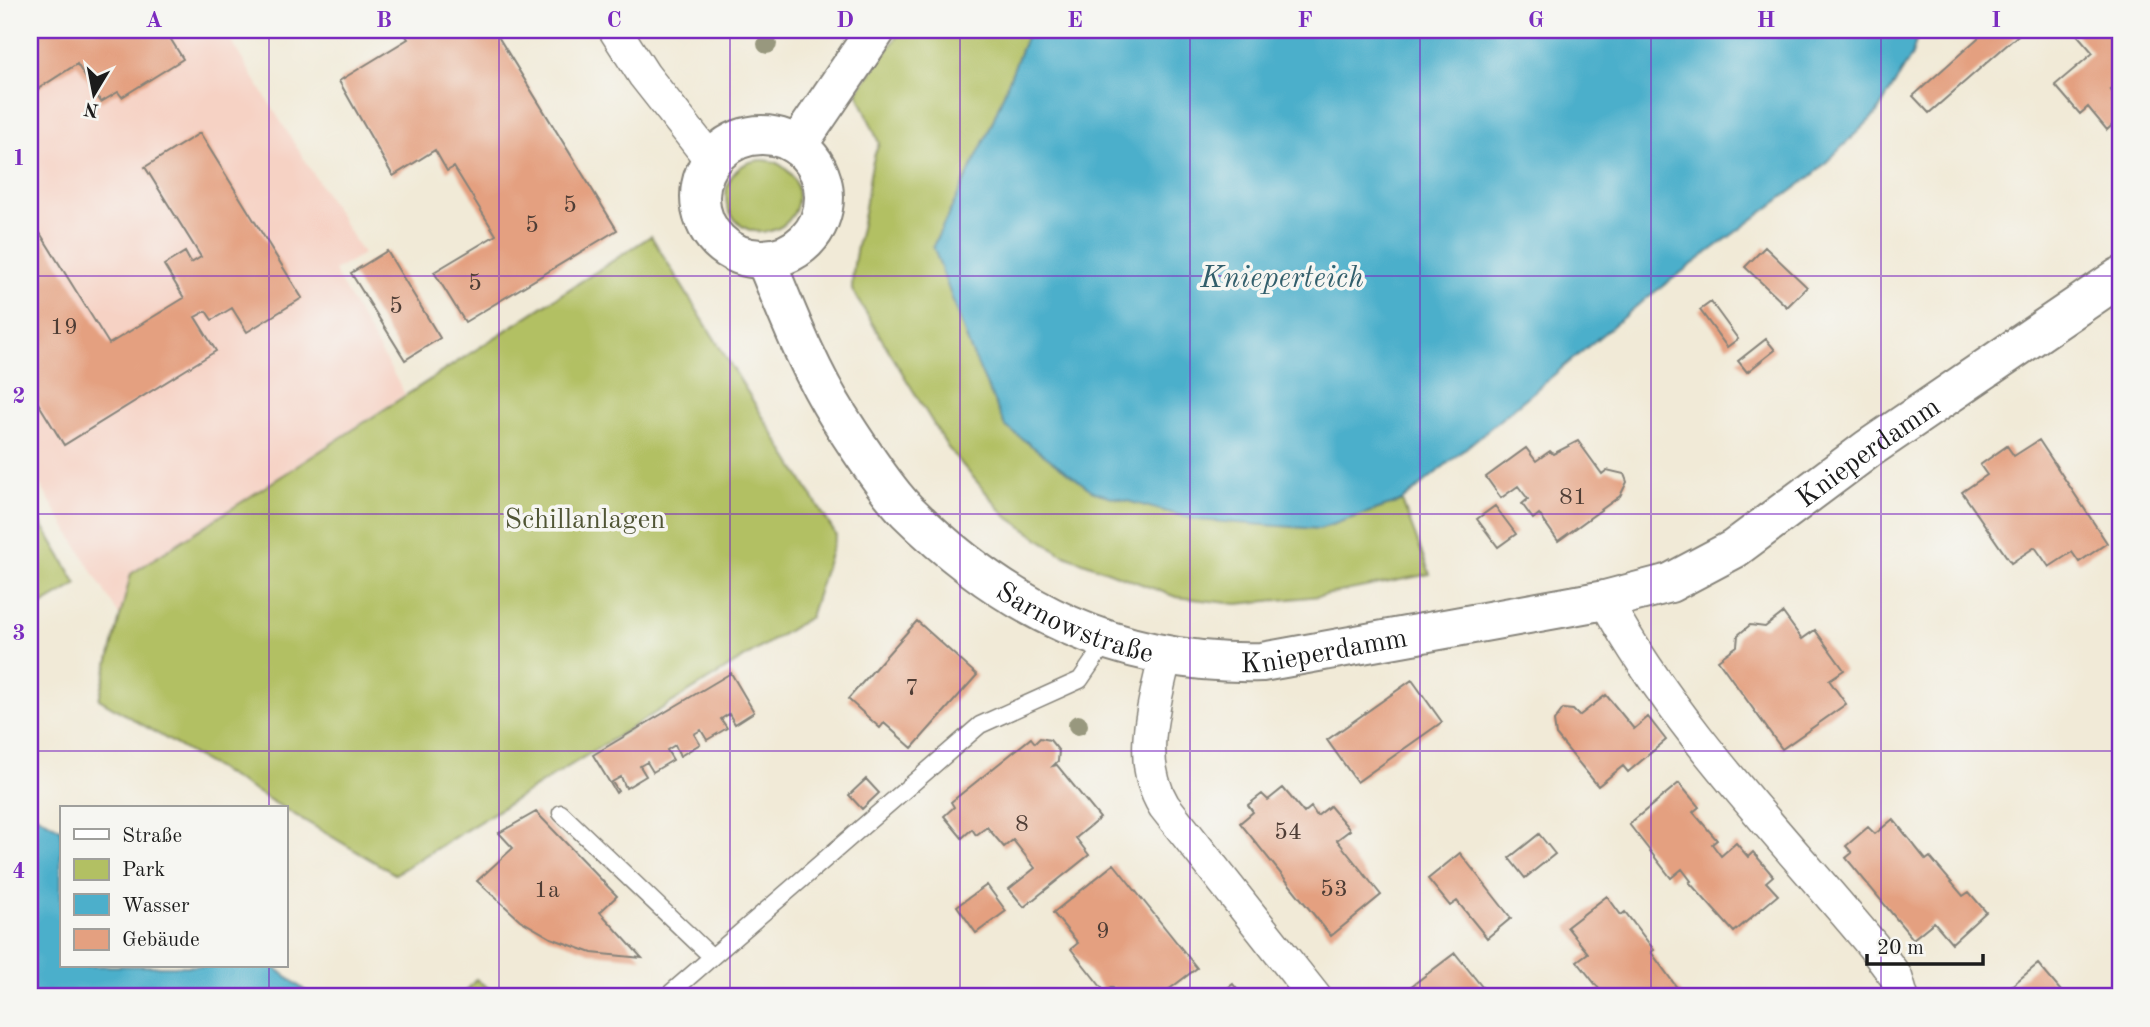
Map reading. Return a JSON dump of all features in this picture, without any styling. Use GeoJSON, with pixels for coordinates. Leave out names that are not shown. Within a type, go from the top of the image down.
{"type":"FeatureCollection","features":[{"type":"Feature","properties":{"kind":"street"},"geometry":{"type":"LineString","coordinates":[[615,30],[644,75],[711,160]]}},
{"type":"Feature","properties":{"kind":"street"},"geometry":{"type":"LineString","coordinates":[[797,146],[876,30]]}},
{"type":"Feature","properties":{"kind":"street"},"geometry":{"type":"LineString","coordinates":[[761,135],[780,138],[797,146],[811,159],[820,177],[824,195],[821,214],[813,231],[800,246],[783,255],[765,259],[745,257],[727,248],[707,226],[699,198],[702,178],[711,160],[734,142],[761,135]]}},
{"type":"Feature","properties":{"kind":"street","name":"Sarnowstraße"},"geometry":{"type":"LineString","coordinates":[[765,259],[788,315],[839,416],[906,510],[968,564],[1031,607],[1106,642],[1165,657],[1150,732],[1149,771],[1153,788],[1315,997]]}},
{"type":"Feature","properties":{"kind":"street","name":"Knieperdamm"},"geometry":{"type":"LineString","coordinates":[[1165,657],[1215,664],[1262,663],[1605,600],[1670,583],[1734,549],[1878,441],[2120,277]]}},
{"type":"Feature","properties":{"kind":"street"},"geometry":{"type":"LineString","coordinates":[[1605,600],[1624,635],[1693,734],[1873,946],[1895,976],[1902,997]]}},
{"type":"Feature","properties":{"kind":"lane"},"geometry":{"type":"LineString","coordinates":[[666,997],[979,725],[1080,680],[1106,642]]}},
{"type":"Feature","properties":{"kind":"lane"},"geometry":{"type":"LineString","coordinates":[[561,813],[712,957]]}},
{"type":"Feature","properties":{"kind":"shaded area"},"geometry":{"type":"Polygon","coordinates":[[[30,30],[224,30],[363,254],[334,271],[405,394],[131,574],[120,617],[30,468],[30,30]]]}},
{"type":"Feature","properties":{"kind":"green space"},"geometry":{"type":"Polygon","coordinates":[[[902,30],[1029,30],[988,133],[934,246],[970,348],[1005,425],[1319,529],[1402,501],[1430,574],[1320,596],[1237,604],[1176,597],[1062,554],[1006,516],[948,448],[852,290],[854,260],[871,169],[879,143],[857,92],[902,30]]]}},
{"type":"Feature","properties":{"kind":"green space"},"geometry":{"type":"Polygon","coordinates":[[[762,160],[782,166],[792,176],[798,196],[792,216],[782,226],[762,232],[742,226],[732,216],[726,196],[732,176],[742,166],[762,160]]]}},
{"type":"Feature","properties":{"kind":"green space","name":"Schillanlagen"},"geometry":{"type":"Polygon","coordinates":[[[651,236],[836,535],[810,617],[395,874],[287,810],[287,806],[280,806],[99,699],[131,574],[651,236]]]}},
{"type":"Feature","properties":{"kind":"green space"},"geometry":{"type":"Polygon","coordinates":[[[30,504],[77,584],[30,612],[30,504]]]}},
{"type":"Feature","properties":{"kind":"green space"},"geometry":{"type":"Polygon","coordinates":[[[476,979],[500,997],[462,997],[476,979]]]}},
{"type":"Feature","properties":{"kind":"water","name":"Knieperteich"},"geometry":{"type":"Polygon","coordinates":[[[1029,30],[1919,30],[1912,55],[1877,113],[1813,175],[1644,300],[1402,501],[1319,529],[1197,520],[1094,492],[1005,426],[970,348],[933,246],[988,133],[1029,30]]]}},
{"type":"Feature","properties":{"kind":"water"},"geometry":{"type":"Polygon","coordinates":[[[30,812],[60,828],[60,968],[276,968],[313,997],[30,997],[30,812]]]}},
{"type":"Feature","properties":{"kind":"building"},"geometry":{"type":"Polygon","coordinates":[[[30,30],[165,30],[183,59],[122,97],[118,92],[101,102],[77,64],[30,94],[30,30]]]}},
{"type":"Feature","properties":{"kind":"building"},"geometry":{"type":"Polygon","coordinates":[[[402,30],[494,30],[617,230],[465,322],[434,272],[496,235],[454,167],[447,171],[435,150],[393,176],[339,81],[408,39],[402,30]]]}},
{"type":"Feature","properties":{"kind":"building"},"geometry":{"type":"Polygon","coordinates":[[[1987,30],[2024,30],[1929,113],[1913,96],[1987,30]]]}},
{"type":"Feature","properties":{"kind":"building"},"geometry":{"type":"Polygon","coordinates":[[[2073,30],[2120,30],[2120,86],[2118,82],[2110,89],[2120,101],[2120,118],[2107,130],[2088,107],[2080,114],[2055,85],[2093,53],[2073,30]]]}},
{"type":"Feature","properties":{"kind":"building"},"geometry":{"type":"Polygon","coordinates":[[[200,133],[302,298],[247,332],[232,308],[212,320],[206,311],[195,317],[216,351],[64,445],[30,390],[30,345],[35,342],[30,333],[30,217],[109,344],[184,298],[164,265],[185,252],[191,263],[201,257],[145,167],[200,133]]]}},
{"type":"Feature","properties":{"kind":"building"},"geometry":{"type":"Polygon","coordinates":[[[1765,247],[1807,287],[1787,307],[1745,267],[1765,247]]]}},
{"type":"Feature","properties":{"kind":"building"},"geometry":{"type":"Polygon","coordinates":[[[387,251],[440,338],[405,360],[351,273],[387,251]]]}},
{"type":"Feature","properties":{"kind":"building"},"geometry":{"type":"Polygon","coordinates":[[[1711,302],[1738,339],[1727,347],[1700,310],[1711,302]]]}},
{"type":"Feature","properties":{"kind":"building"},"geometry":{"type":"Polygon","coordinates":[[[1766,339],[1775,350],[1747,372],[1738,361],[1766,339]]]}},
{"type":"Feature","properties":{"kind":"building"},"geometry":{"type":"Polygon","coordinates":[[[2039,440],[2107,543],[2079,562],[2072,552],[2049,567],[2035,547],[2011,563],[1962,492],[1987,475],[1980,465],[2007,446],[2014,456],[2039,440]]]}},
{"type":"Feature","properties":{"kind":"building"},"geometry":{"type":"Polygon","coordinates":[[[1578,441],[1602,474],[1607,470],[1624,474],[1627,482],[1620,496],[1558,541],[1539,514],[1533,519],[1522,504],[1528,499],[1518,486],[1501,498],[1486,477],[1526,448],[1536,461],[1550,451],[1553,454],[1578,441]]]}},
{"type":"Feature","properties":{"kind":"building"},"geometry":{"type":"Polygon","coordinates":[[[1495,506],[1516,534],[1498,547],[1477,519],[1495,506]]]}},
{"type":"Feature","properties":{"kind":"building"},"geometry":{"type":"Polygon","coordinates":[[[1783,613],[1802,639],[1815,630],[1844,670],[1829,680],[1846,704],[1782,749],[1718,660],[1737,646],[1738,635],[1750,625],[1765,627],[1783,613]]]}},
{"type":"Feature","properties":{"kind":"building"},"geometry":{"type":"Polygon","coordinates":[[[917,621],[977,675],[912,748],[884,723],[880,728],[848,699],[917,621]]]}},
{"type":"Feature","properties":{"kind":"building"},"geometry":{"type":"Polygon","coordinates":[[[731,673],[754,712],[735,724],[729,714],[721,719],[727,728],[707,740],[701,730],[694,734],[700,744],[680,756],[675,745],[667,750],[673,760],[653,772],[647,762],[640,766],[646,776],[626,788],[621,777],[612,782],[618,791],[616,793],[593,755],[731,673]]]}},
{"type":"Feature","properties":{"kind":"building"},"geometry":{"type":"Polygon","coordinates":[[[1412,680],[1442,722],[1357,782],[1327,740],[1412,680]]]}},
{"type":"Feature","properties":{"kind":"building"},"geometry":{"type":"Polygon","coordinates":[[[1606,695],[1634,729],[1648,717],[1666,740],[1628,772],[1623,766],[1598,786],[1556,735],[1554,721],[1563,709],[1573,710],[1579,716],[1606,695]]]}},
{"type":"Feature","properties":{"kind":"building"},"geometry":{"type":"Polygon","coordinates":[[[1031,738],[1035,743],[1040,738],[1050,740],[1059,751],[1058,761],[1053,766],[1057,765],[1100,818],[1076,838],[1089,855],[1024,907],[1009,889],[1035,868],[1013,840],[1004,847],[987,827],[976,835],[972,829],[962,838],[944,816],[954,807],[951,802],[1031,738]]]}},
{"type":"Feature","properties":{"kind":"building"},"geometry":{"type":"Polygon","coordinates":[[[866,779],[879,793],[862,809],[849,795],[866,779]]]}},
{"type":"Feature","properties":{"kind":"building"},"geometry":{"type":"Polygon","coordinates":[[[1679,783],[1699,807],[1693,812],[1717,840],[1712,844],[1721,856],[1736,843],[1748,857],[1753,852],[1773,876],[1766,882],[1778,895],[1734,932],[1689,882],[1691,881],[1682,869],[1671,878],[1629,824],[1679,783]]]}},
{"type":"Feature","properties":{"kind":"building"},"geometry":{"type":"Polygon","coordinates":[[[1283,788],[1304,813],[1311,807],[1317,816],[1330,806],[1350,830],[1337,840],[1381,895],[1331,936],[1240,823],[1253,812],[1248,805],[1262,794],[1268,800],[1283,788]]]}},
{"type":"Feature","properties":{"kind":"building"},"geometry":{"type":"Polygon","coordinates":[[[536,812],[617,896],[600,912],[642,958],[592,953],[551,938],[520,920],[477,881],[513,848],[499,833],[536,812]]]}},
{"type":"Feature","properties":{"kind":"building"},"geometry":{"type":"Polygon","coordinates":[[[1893,819],[1926,860],[1930,857],[1963,896],[1969,892],[1986,912],[1952,943],[1934,922],[1913,939],[1846,858],[1852,853],[1846,846],[1868,827],[1875,834],[1893,819]]]}},
{"type":"Feature","properties":{"kind":"building"},"geometry":{"type":"Polygon","coordinates":[[[1539,834],[1555,854],[1525,878],[1509,858],[1539,834]]]}},
{"type":"Feature","properties":{"kind":"building"},"geometry":{"type":"Polygon","coordinates":[[[1460,853],[1511,918],[1487,938],[1457,901],[1450,906],[1428,879],[1460,853]]]}},
{"type":"Feature","properties":{"kind":"building"},"geometry":{"type":"Polygon","coordinates":[[[1114,864],[1197,968],[1159,997],[1121,997],[1112,987],[1105,992],[1071,949],[1078,943],[1053,913],[1114,864]]]}},
{"type":"Feature","properties":{"kind":"building"},"geometry":{"type":"Polygon","coordinates":[[[987,885],[1006,911],[976,933],[957,906],[987,885]]]}},
{"type":"Feature","properties":{"kind":"building"},"geometry":{"type":"Polygon","coordinates":[[[1607,896],[1621,915],[1625,912],[1654,950],[1651,952],[1683,996],[1600,997],[1596,992],[1599,989],[1577,961],[1588,953],[1567,927],[1607,896]]]}},
{"type":"Feature","properties":{"kind":"building"},"geometry":{"type":"Polygon","coordinates":[[[1455,953],[1490,997],[1397,997],[1455,953]]]}},
{"type":"Feature","properties":{"kind":"building"},"geometry":{"type":"Polygon","coordinates":[[[2038,964],[2066,997],[1998,997],[2038,964]]]}},
{"type":"Feature","properties":{"kind":"building"},"geometry":{"type":"Polygon","coordinates":[[[1233,984],[1243,997],[1216,997],[1233,984]]]}}]}
